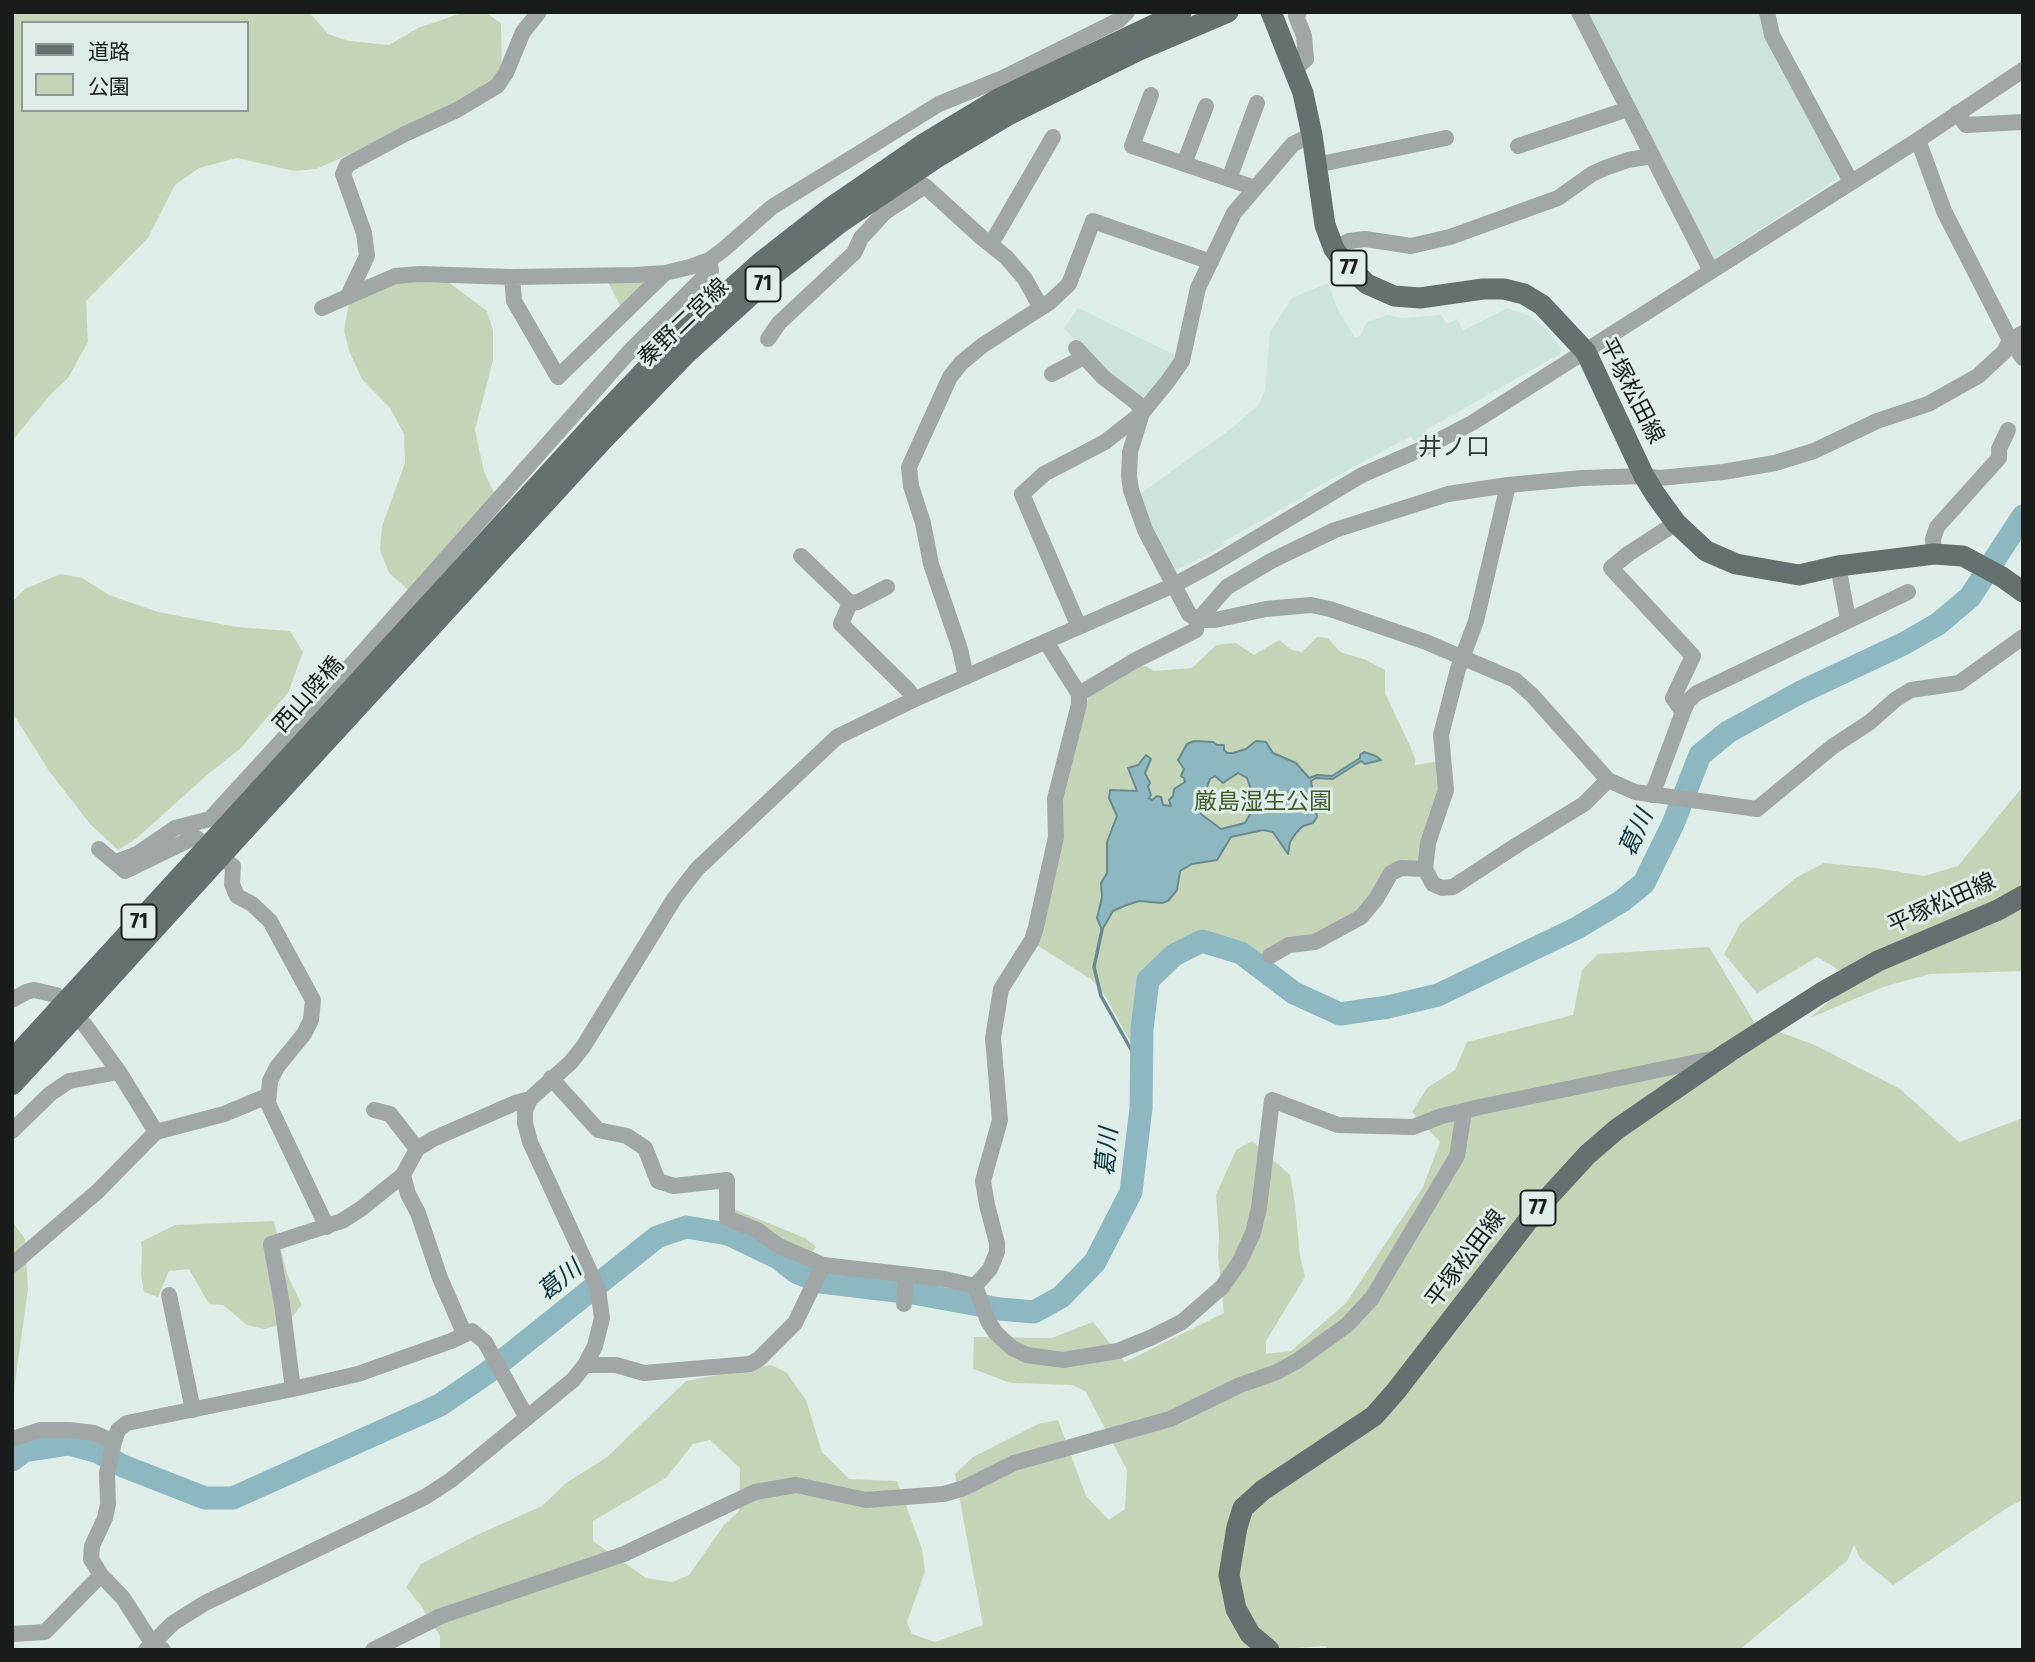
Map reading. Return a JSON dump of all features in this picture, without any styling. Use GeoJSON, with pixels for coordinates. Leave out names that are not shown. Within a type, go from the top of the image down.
{"type":"FeatureCollection","features":[{"type":"Feature","properties":{"kind":"main road","name":"秦野二宮線"},"geometry":{"type":"LineString","coordinates":[[376,662],[674,340],[761,262],[850,194],[988,106],[1181,12]]}},
{"type":"Feature","properties":{"kind":"main road","name":"秦野二宮線"},"geometry":{"type":"LineString","coordinates":[[376,662],[686,354],[772,276],[852,215],[936,158],[999,120],[1139,50],[1228,12]]}},
{"type":"Feature","properties":{"kind":"main road","name":"平塚松田線"},"geometry":{"type":"LineString","coordinates":[[1271,12],[1303,93],[1325,225],[1334,249],[1345,264],[1367,284],[1394,296],[1420,298],[1483,289],[1504,289],[1524,294],[1552,312],[1586,352],[1644,476],[1676,523],[1706,551],[1737,564],[1798,575],[1838,566],[1934,554],[1963,556],[1976,561],[2023,592]]}},
{"type":"Feature","properties":{"kind":"main road","name":"西山陸橋"},"geometry":{"type":"LineString","coordinates":[[282,764],[376,662]]}},
{"type":"Feature","properties":{"kind":"main road","name":"71"},"geometry":{"type":"LineString","coordinates":[[12,1085],[64,1017],[225,840],[282,764]]}},
{"type":"Feature","properties":{"kind":"main road","name":"平塚松田線"},"geometry":{"type":"LineString","coordinates":[[1269,1650],[1250,1634],[1236,1609],[1229,1575],[1243,1508],[1263,1490],[1374,1416],[1533,1214],[1587,1155],[1618,1129],[1722,1057],[1821,993],[1878,961],[1998,910],[2023,896]]}},
{"type":"Feature","properties":{"kind":"main road","name":"71"},"geometry":{"type":"LineString","coordinates":[[12,1060],[64,1017]]}},
{"type":"Feature","properties":{"kind":"street"},"geometry":{"type":"LineString","coordinates":[[348,296],[367,256],[364,233],[343,174],[347,165],[457,110],[497,86],[506,73],[523,32],[539,12]]}},
{"type":"Feature","properties":{"kind":"street"},"geometry":{"type":"LineString","coordinates":[[322,308],[395,276],[420,274],[512,277],[664,273],[690,267],[709,260],[772,208],[939,104],[1003,78],[1119,20],[1127,12]]}},
{"type":"Feature","properties":{"kind":"street"},"geometry":{"type":"LineString","coordinates":[[1295,69],[1306,59],[1304,36],[1296,16],[1299,12]]}},
{"type":"Feature","properties":{"kind":"street"},"geometry":{"type":"LineString","coordinates":[[1579,12],[1711,271]]}},
{"type":"Feature","properties":{"kind":"street"},"geometry":{"type":"LineString","coordinates":[[1767,12],[1772,35],[1851,182]]}},
{"type":"Feature","properties":{"kind":"street"},"geometry":{"type":"LineString","coordinates":[[527,1418],[485,1342],[472,1331],[452,1341],[358,1374],[127,1423],[118,1430],[113,1443],[107,1473],[108,1504],[105,1518],[92,1546],[91,1559],[101,1575],[124,1598],[154,1647],[173,1623],[205,1603],[425,1497],[451,1480],[527,1418],[573,1380],[586,1366],[595,1346],[602,1318],[600,1302],[593,1278],[530,1142],[525,1123],[530,1099],[571,1062],[583,1047],[674,899],[696,869],[837,737],[913,699],[1174,584],[1213,564],[1362,475],[1472,423],[2023,70]]}},
{"type":"Feature","properties":{"kind":"street"},"geometry":{"type":"LineString","coordinates":[[1151,95],[1132,146],[1255,188]]}},
{"type":"Feature","properties":{"kind":"street"},"geometry":{"type":"LineString","coordinates":[[1229,179],[1257,103]]}},
{"type":"Feature","properties":{"kind":"street"},"geometry":{"type":"LineString","coordinates":[[1184,164],[1206,106]]}},
{"type":"Feature","properties":{"kind":"street"},"geometry":{"type":"LineString","coordinates":[[1518,146],[1628,109]]}},
{"type":"Feature","properties":{"kind":"street"},"geometry":{"type":"LineString","coordinates":[[1957,113],[1966,125],[2023,122]]}},
{"type":"Feature","properties":{"kind":"street"},"geometry":{"type":"LineString","coordinates":[[1080,627],[1022,494],[1044,474],[1105,442],[1142,412],[1182,361],[1198,288],[1234,213],[1293,144],[1312,135]]}},
{"type":"Feature","properties":{"kind":"street"},"geometry":{"type":"LineString","coordinates":[[991,244],[1053,137]]}},
{"type":"Feature","properties":{"kind":"street"},"geometry":{"type":"LineString","coordinates":[[1316,165],[1446,138]]}},
{"type":"Feature","properties":{"kind":"street"},"geometry":{"type":"LineString","coordinates":[[1918,139],[1944,211],[2016,336],[2023,358]]}},
{"type":"Feature","properties":{"kind":"street"},"geometry":{"type":"LineString","coordinates":[[1334,249],[1349,241],[1365,239],[1411,246],[1450,237],[1558,198],[1605,168],[1652,156]]}},
{"type":"Feature","properties":{"kind":"street"},"geometry":{"type":"LineString","coordinates":[[768,339],[779,323],[854,253],[861,238],[885,212],[925,186],[1006,257],[1025,279],[1040,306]]}},
{"type":"Feature","properties":{"kind":"street"},"geometry":{"type":"LineString","coordinates":[[967,677],[931,564],[923,523],[911,486],[909,467],[950,377],[961,363],[982,345],[1050,302],[1069,284],[1093,221],[1211,262]]}},
{"type":"Feature","properties":{"kind":"street"},"geometry":{"type":"LineString","coordinates":[[376,662],[630,351],[711,270],[709,260]]}},
{"type":"Feature","properties":{"kind":"street"},"geometry":{"type":"LineString","coordinates":[[512,277],[514,301],[558,377],[664,273]]}},
{"type":"Feature","properties":{"kind":"street"},"geometry":{"type":"LineString","coordinates":[[1079,694],[1134,661],[1196,630],[1198,620],[1227,587],[1271,561],[1335,530],[1448,494],[1508,485],[1644,476],[1659,478],[1723,472],[1774,463],[1814,452],[1877,421],[1928,404],[1978,376],[2004,352],[2016,336]]}},
{"type":"Feature","properties":{"kind":"street"},"geometry":{"type":"LineString","coordinates":[[1052,374],[1080,352],[1103,377],[1137,403],[1142,412],[1130,452],[1131,490],[1146,530],[1189,614],[1198,620],[1215,620],[1266,609],[1311,605],[1393,630],[1515,680],[1532,695],[1608,780],[1635,792],[1757,809],[1896,699],[1911,690],[1959,683],[2023,637]]}},
{"type":"Feature","properties":{"kind":"street"},"geometry":{"type":"LineString","coordinates":[[1934,554],[1933,539],[1937,527],[1999,458],[1999,449],[2008,430]]}},
{"type":"Feature","properties":{"kind":"street"},"geometry":{"type":"LineString","coordinates":[[1508,485],[1476,621],[1458,669],[1441,735],[1446,790],[1428,843],[1424,869],[1433,884],[1442,888],[1453,887],[1584,804],[1608,780]]}},
{"type":"Feature","properties":{"kind":"street"},"geometry":{"type":"LineString","coordinates":[[1676,523],[1611,568],[1693,656],[1666,695],[1683,712]]}},
{"type":"Feature","properties":{"kind":"street"},"geometry":{"type":"LineString","coordinates":[[801,556],[850,603]]}},
{"type":"Feature","properties":{"kind":"street"},"geometry":{"type":"LineString","coordinates":[[1838,566],[1848,619]]}},
{"type":"Feature","properties":{"kind":"street"},"geometry":{"type":"LineString","coordinates":[[850,603],[858,602],[887,587]]}},
{"type":"Feature","properties":{"kind":"street"},"geometry":{"type":"LineString","coordinates":[[1652,795],[1683,712],[1688,701],[1698,693],[1908,592]]}},
{"type":"Feature","properties":{"kind":"street"},"geometry":{"type":"LineString","coordinates":[[850,603],[841,624],[909,691],[913,699]]}},
{"type":"Feature","properties":{"kind":"street"},"geometry":{"type":"LineString","coordinates":[[976,1290],[990,1269],[998,1243],[983,1181],[1000,1120],[993,1038],[1001,989],[1032,940],[1036,927],[1056,837],[1055,799],[1075,722],[1079,694],[1046,642]]}},
{"type":"Feature","properties":{"kind":"street"},"geometry":{"type":"LineString","coordinates":[[116,862],[137,854],[175,828],[210,819],[282,764]]}},
{"type":"Feature","properties":{"kind":"street"},"geometry":{"type":"LineString","coordinates":[[99,849],[125,871],[195,837],[233,866],[232,884],[237,897],[252,904],[270,921],[313,1000],[311,1020],[304,1034],[277,1067],[270,1081],[268,1104]]}},
{"type":"Feature","properties":{"kind":"street"},"geometry":{"type":"LineString","coordinates":[[1270,956],[1289,946],[1315,942],[1361,917],[1376,899],[1391,873],[1401,868],[1424,869]]}},
{"type":"Feature","properties":{"kind":"street"},"geometry":{"type":"LineString","coordinates":[[12,1000],[34,990],[55,995],[84,1024],[119,1072],[156,1132]]}},
{"type":"Feature","properties":{"kind":"street"},"geometry":{"type":"LineString","coordinates":[[976,1290],[995,1332],[1012,1348],[1027,1354],[1063,1360],[1118,1351],[1182,1322],[1222,1286],[1239,1263],[1254,1233],[1264,1177],[1272,1100],[1338,1125],[1413,1127],[1441,1116],[1500,1102],[1722,1057]]}},
{"type":"Feature","properties":{"kind":"street"},"geometry":{"type":"LineString","coordinates":[[12,1131],[50,1094],[69,1082],[119,1072]]}},
{"type":"Feature","properties":{"kind":"street"},"geometry":{"type":"LineString","coordinates":[[551,1078],[598,1130],[627,1136],[645,1148],[658,1181],[674,1186],[727,1180],[727,1218],[757,1230],[776,1245],[822,1267],[945,1279],[976,1290]]}},
{"type":"Feature","properties":{"kind":"street"},"geometry":{"type":"LineString","coordinates":[[12,1265],[98,1191],[156,1132],[224,1114],[265,1097],[327,1227]]}},
{"type":"Feature","properties":{"kind":"street"},"geometry":{"type":"LineString","coordinates":[[293,1389],[271,1244],[327,1227],[362,1208],[403,1175],[417,1149],[433,1139],[514,1103],[530,1099]]}},
{"type":"Feature","properties":{"kind":"street"},"geometry":{"type":"LineString","coordinates":[[374,1110],[390,1114],[417,1149]]}},
{"type":"Feature","properties":{"kind":"street"},"geometry":{"type":"LineString","coordinates":[[373,1650],[441,1616],[624,1554],[755,1492],[796,1485],[866,1500],[944,1493],[964,1488],[1014,1462],[1170,1419],[1241,1385],[1277,1372],[1305,1356],[1347,1325],[1372,1298],[1457,1156],[1464,1112]]}},
{"type":"Feature","properties":{"kind":"street"},"geometry":{"type":"LineString","coordinates":[[403,1175],[440,1278],[464,1333]]}},
{"type":"Feature","properties":{"kind":"street"},"geometry":{"type":"LineString","coordinates":[[586,1366],[616,1365],[644,1373],[750,1364],[759,1359],[795,1323],[822,1267]]}},
{"type":"Feature","properties":{"kind":"street"},"geometry":{"type":"LineString","coordinates":[[904,1304],[906,1275]]}},
{"type":"Feature","properties":{"kind":"street"},"geometry":{"type":"LineString","coordinates":[[169,1296],[193,1410]]}},
{"type":"Feature","properties":{"kind":"street"},"geometry":{"type":"LineString","coordinates":[[12,1439],[40,1430],[69,1430],[94,1433],[113,1443]]}},
{"type":"Feature","properties":{"kind":"street"},"geometry":{"type":"LineString","coordinates":[[12,1634],[45,1632],[101,1575]]}},
{"type":"Feature","properties":{"kind":"shaded area"},"geometry":{"type":"Polygon","coordinates":[[[1584,12],[1761,12],[1838,174],[1837,179],[1713,260],[1584,12]]]}},
{"type":"Feature","properties":{"kind":"shaded area"},"geometry":{"type":"Polygon","coordinates":[[[1328,283],[1338,310],[1355,338],[1360,336],[1367,322],[1388,315],[1402,318],[1441,315],[1447,324],[1457,319],[1463,331],[1507,308],[1528,315],[1544,327],[1561,347],[1560,354],[1426,430],[1428,434],[1414,441],[1411,436],[1304,494],[1305,496],[1223,542],[1224,545],[1170,572],[1140,497],[1141,493],[1232,428],[1259,404],[1265,390],[1270,332],[1292,298],[1328,283]]]}},
{"type":"Feature","properties":{"kind":"shaded area"},"geometry":{"type":"Polygon","coordinates":[[[1078,308],[1177,356],[1146,400],[1140,401],[1098,365],[1064,328],[1078,308]]]}},
{"type":"Feature","properties":{"kind":"green space"},"geometry":{"type":"Polygon","coordinates":[[[12,12],[309,12],[328,34],[349,41],[389,45],[418,28],[462,13],[486,13],[501,23],[502,87],[316,169],[294,171],[237,158],[199,168],[175,185],[148,238],[86,301],[88,342],[68,378],[50,395],[12,441],[12,12]]]}},
{"type":"Feature","properties":{"kind":"green space"},"geometry":{"type":"Polygon","coordinates":[[[398,268],[422,268],[451,284],[487,311],[493,330],[493,360],[475,430],[484,472],[503,511],[502,529],[413,594],[389,573],[380,550],[382,526],[405,463],[404,434],[390,408],[362,379],[349,351],[344,330],[350,299],[365,280],[398,268]]]}},
{"type":"Feature","properties":{"kind":"green space"},"geometry":{"type":"Polygon","coordinates":[[[643,281],[644,287],[622,309],[608,282],[643,281]]]}},
{"type":"Feature","properties":{"kind":"green space"},"geometry":{"type":"Polygon","coordinates":[[[60,574],[82,578],[109,595],[158,612],[237,627],[290,631],[303,652],[288,693],[241,748],[137,838],[118,850],[90,824],[49,771],[12,712],[12,602],[25,589],[60,574]]]}},
{"type":"Feature","properties":{"kind":"green space","name":"厳島湿生公園"},"geometry":{"type":"Polygon","coordinates":[[[1317,637],[1328,638],[1340,652],[1366,660],[1385,670],[1385,693],[1410,746],[1415,765],[1439,761],[1443,790],[1419,864],[1400,865],[1361,911],[1316,937],[1264,956],[1234,941],[1218,938],[1196,939],[1163,953],[1140,982],[1136,996],[1134,1048],[1104,994],[1091,979],[1035,944],[1059,813],[1089,694],[1137,667],[1146,666],[1154,671],[1192,668],[1216,645],[1236,643],[1254,655],[1279,640],[1292,650],[1302,652],[1317,637]]]}},
{"type":"Feature","properties":{"kind":"green space"},"geometry":{"type":"Polygon","coordinates":[[[2023,786],[2023,971],[1930,974],[1883,987],[1810,1018],[1834,997],[1839,970],[1817,957],[1757,993],[1724,954],[1740,924],[1797,877],[1824,863],[1924,876],[1958,866],[2023,786]]]}},
{"type":"Feature","properties":{"kind":"green space"},"geometry":{"type":"Polygon","coordinates":[[[1709,947],[1755,1023],[1815,1045],[1900,1089],[1959,1142],[2023,1118],[2023,1500],[1893,1585],[1860,1558],[1854,1545],[1847,1561],[1739,1650],[1326,1650],[1326,1646],[1265,1650],[440,1650],[440,1636],[406,1587],[421,1564],[542,1506],[566,1483],[606,1458],[686,1381],[771,1365],[786,1372],[806,1400],[822,1452],[849,1479],[897,1481],[922,1549],[925,1572],[907,1622],[912,1634],[935,1642],[983,1625],[955,1474],[973,1457],[1038,1424],[1058,1420],[1086,1496],[1109,1520],[1125,1509],[1127,1470],[1086,1392],[1073,1385],[1011,1383],[973,1369],[974,1337],[1052,1338],[1093,1322],[1125,1362],[1224,1313],[1218,1256],[1216,1195],[1236,1150],[1252,1141],[1290,1175],[1305,1277],[1266,1341],[1266,1354],[1291,1351],[1346,1303],[1423,1187],[1440,1142],[1412,1112],[1427,1088],[1455,1070],[1467,1042],[1573,1015],[1582,970],[1598,954],[1709,947]],[[710,1440],[693,1444],[666,1478],[593,1521],[593,1541],[646,1578],[672,1582],[689,1575],[724,1525],[739,1511],[740,1468],[710,1440]]]}},
{"type":"Feature","properties":{"kind":"green space"},"geometry":{"type":"Polygon","coordinates":[[[731,1208],[805,1238],[816,1247],[810,1254],[734,1217],[731,1208]]]}},
{"type":"Feature","properties":{"kind":"green space"},"geometry":{"type":"Polygon","coordinates":[[[12,1221],[25,1239],[28,1289],[12,1404],[12,1221]]]}},
{"type":"Feature","properties":{"kind":"green space"},"geometry":{"type":"Polygon","coordinates":[[[274,1221],[287,1274],[302,1305],[288,1322],[265,1329],[247,1325],[223,1305],[209,1304],[189,1269],[169,1271],[158,1297],[144,1292],[141,1242],[175,1225],[274,1221]]]}},
{"type":"Feature","properties":{"kind":"water"},"geometry":{"type":"Polygon","coordinates":[[[1194,741],[1213,742],[1224,745],[1227,753],[1233,753],[1246,749],[1256,741],[1266,742],[1273,753],[1296,763],[1309,778],[1317,775],[1332,776],[1360,758],[1364,752],[1381,760],[1365,764],[1361,761],[1333,779],[1316,778],[1311,781],[1317,817],[1313,823],[1303,826],[1296,833],[1290,842],[1288,854],[1273,832],[1263,830],[1231,837],[1217,860],[1192,864],[1180,871],[1177,890],[1168,901],[1139,901],[1124,906],[1113,911],[1102,930],[1097,918],[1102,897],[1101,883],[1107,873],[1107,842],[1117,816],[1109,798],[1110,790],[1137,791],[1128,768],[1138,765],[1146,755],[1151,759],[1145,773],[1150,783],[1149,798],[1152,800],[1157,796],[1161,797],[1163,805],[1171,806],[1169,800],[1174,789],[1185,782],[1181,776],[1184,769],[1178,760],[1187,744],[1194,741]],[[1238,773],[1223,783],[1215,776],[1210,779],[1207,787],[1199,793],[1201,814],[1221,829],[1245,823],[1256,804],[1247,778],[1238,773]]]}},
{"type":"Feature","properties":{"kind":"waterway","name":"葛川"},"geometry":{"type":"LineString","coordinates":[[12,1460],[24,1451],[69,1444],[98,1452],[123,1466],[205,1498],[233,1498],[440,1405],[487,1373],[657,1237],[686,1227],[728,1234],[778,1258],[796,1272],[821,1282],[1034,1312],[1061,1297],[1095,1262],[1131,1192],[1141,1108],[1142,1029],[1148,980],[1174,955],[1202,941],[1241,953],[1294,993],[1340,1014],[1388,1007],[1438,995],[1577,928],[1622,901],[1644,883],[1673,824],[1700,755],[1728,732],[1801,692],[1903,644],[1938,624],[1970,597],[2023,516]]}},
{"type":"Feature","properties":{"kind":"waterway"},"geometry":{"type":"LineString","coordinates":[[1102,930],[1094,967],[1101,996],[1142,1069]]}},
{"type":"Feature","properties":{"kind":"district","name":"井ノ口"},"geometry":{"type":"Point","coordinates":[1454,448]}}]}
